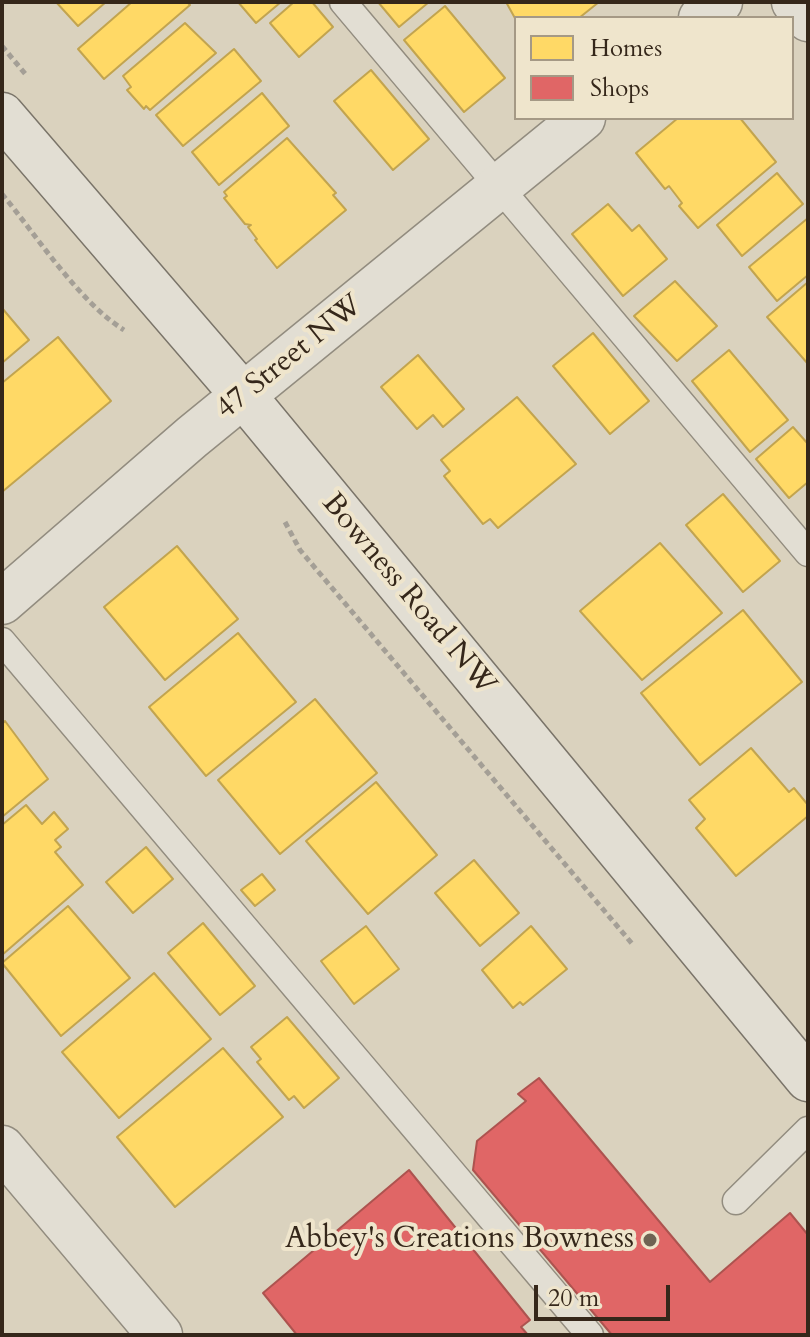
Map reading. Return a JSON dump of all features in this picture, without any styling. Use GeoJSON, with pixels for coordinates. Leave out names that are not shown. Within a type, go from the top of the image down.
{"type":"FeatureCollection","features":[{"type":"Feature","properties":{"kind":"street"},"geometry":{"type":"LineString","coordinates":[[703,16],[720,2]]}},
{"type":"Feature","properties":{"kind":"street"},"geometry":{"type":"LineString","coordinates":[[794,2],[808,19]]}},
{"type":"Feature","properties":{"kind":"street","name":"Bowness Road NW"},"geometry":{"type":"LineString","coordinates":[[2,115],[243,395],[808,1079]]}},
{"type":"Feature","properties":{"kind":"street","name":"47 Street NW"},"geometry":{"type":"LineString","coordinates":[[2,602],[243,395],[581,120]]}},
{"type":"Feature","properties":{"kind":"street"},"geometry":{"type":"LineString","coordinates":[[2,1148],[160,1335]]}},
{"type":"Feature","properties":{"kind":"lane"},"geometry":{"type":"LineString","coordinates":[[343,2],[808,553]]}},
{"type":"Feature","properties":{"kind":"lane"},"geometry":{"type":"LineString","coordinates":[[2,641],[590,1335]]}},
{"type":"Feature","properties":{"kind":"lane"},"geometry":{"type":"LineString","coordinates":[[736,1201],[808,1130]]}},
{"type":"Feature","properties":{"kind":"path"},"geometry":{"type":"LineString","coordinates":[[2,194],[107,317],[132,333]]}},
{"type":"Feature","properties":{"kind":"path"},"geometry":{"type":"LineString","coordinates":[[285,519],[300,550],[639,952]]}},
{"type":"Feature","properties":{"kind":"building: Homes"},"geometry":{"type":"Polygon","coordinates":[[[56,2],[106,2],[78,26],[56,2]]]}},
{"type":"Feature","properties":{"kind":"building: Homes"},"geometry":{"type":"Polygon","coordinates":[[[132,2],[187,2],[190,5],[104,79],[78,49],[132,2]]]}},
{"type":"Feature","properties":{"kind":"building: Homes"},"geometry":{"type":"Polygon","coordinates":[[[238,2],[281,2],[256,23],[238,2]]]}},
{"type":"Feature","properties":{"kind":"building: Homes"},"geometry":{"type":"Polygon","coordinates":[[[294,2],[312,2],[333,27],[299,57],[270,23],[294,2]]]}},
{"type":"Feature","properties":{"kind":"building: Homes"},"geometry":{"type":"Polygon","coordinates":[[[378,2],[429,2],[399,27],[378,2]]]}},
{"type":"Feature","properties":{"kind":"building: Homes"},"geometry":{"type":"Polygon","coordinates":[[[506,2],[599,2],[582,16],[514,16],[506,2]]]}},
{"type":"Feature","properties":{"kind":"building: Homes"},"geometry":{"type":"Polygon","coordinates":[[[445,6],[505,78],[464,112],[404,40],[445,6]]]}},
{"type":"Feature","properties":{"kind":"building: Homes"},"geometry":{"type":"Polygon","coordinates":[[[185,23],[216,53],[150,110],[146,106],[144,109],[127,90],[131,87],[123,76],[185,23]]]}},
{"type":"Feature","properties":{"kind":"building: Homes"},"geometry":{"type":"Polygon","coordinates":[[[234,49],[261,81],[183,146],[156,115],[234,49]]]}},
{"type":"Feature","properties":{"kind":"building: Homes"},"geometry":{"type":"Polygon","coordinates":[[[371,70],[429,139],[393,170],[334,101],[371,70]]]}},
{"type":"Feature","properties":{"kind":"building: Homes"},"geometry":{"type":"Polygon","coordinates":[[[262,93],[289,126],[219,185],[192,152],[262,93]]]}},
{"type":"Feature","properties":{"kind":"building: Homes"},"geometry":{"type":"Polygon","coordinates":[[[676,120],[742,120],[776,162],[698,228],[679,206],[682,203],[669,186],[665,189],[636,153],[676,120]]]}},
{"type":"Feature","properties":{"kind":"building: Homes"},"geometry":{"type":"Polygon","coordinates":[[[287,138],[336,193],[333,195],[346,210],[277,268],[255,240],[248,227],[251,225],[245,224],[224,198],[227,196],[224,192],[287,138]]]}},
{"type":"Feature","properties":{"kind":"building: Homes"},"geometry":{"type":"Polygon","coordinates":[[[777,173],[803,204],[742,256],[717,225],[777,173]]]}},
{"type":"Feature","properties":{"kind":"building: Homes"},"geometry":{"type":"Polygon","coordinates":[[[608,204],[632,231],[639,225],[667,259],[623,296],[572,234],[608,204]]]}},
{"type":"Feature","properties":{"kind":"building: Homes"},"geometry":{"type":"Polygon","coordinates":[[[808,218],[808,275],[777,301],[749,267],[808,218]]]}},
{"type":"Feature","properties":{"kind":"building: Homes"},"geometry":{"type":"Polygon","coordinates":[[[675,281],[717,326],[677,361],[634,316],[675,281]]]}},
{"type":"Feature","properties":{"kind":"building: Homes"},"geometry":{"type":"Polygon","coordinates":[[[808,282],[808,364],[767,317],[808,282]]]}},
{"type":"Feature","properties":{"kind":"building: Homes"},"geometry":{"type":"Polygon","coordinates":[[[2,308],[29,340],[2,363],[2,308]]]}},
{"type":"Feature","properties":{"kind":"building: Homes"},"geometry":{"type":"Polygon","coordinates":[[[593,333],[649,401],[610,434],[553,366],[593,333]]]}},
{"type":"Feature","properties":{"kind":"building: Homes"},"geometry":{"type":"Polygon","coordinates":[[[58,337],[111,401],[2,492],[2,383],[58,337]]]}},
{"type":"Feature","properties":{"kind":"building: Homes"},"geometry":{"type":"Polygon","coordinates":[[[729,350],[788,420],[750,452],[692,381],[729,350]]]}},
{"type":"Feature","properties":{"kind":"building: Homes"},"geometry":{"type":"Polygon","coordinates":[[[418,355],[464,409],[443,427],[433,415],[417,429],[381,387],[418,355]]]}},
{"type":"Feature","properties":{"kind":"building: Homes"},"geometry":{"type":"Polygon","coordinates":[[[517,397],[576,464],[498,528],[490,519],[483,524],[444,476],[450,471],[441,460],[517,397]]]}},
{"type":"Feature","properties":{"kind":"building: Homes"},"geometry":{"type":"Polygon","coordinates":[[[793,427],[808,444],[808,482],[789,498],[756,459],[793,427]]]}},
{"type":"Feature","properties":{"kind":"building: Homes"},"geometry":{"type":"Polygon","coordinates":[[[723,494],[780,561],[743,592],[686,525],[723,494]]]}},
{"type":"Feature","properties":{"kind":"building: Homes"},"geometry":{"type":"Polygon","coordinates":[[[660,543],[722,613],[642,680],[580,611],[660,543]]]}},
{"type":"Feature","properties":{"kind":"building: Homes"},"geometry":{"type":"Polygon","coordinates":[[[177,546],[238,619],[165,680],[104,607],[177,546]]]}},
{"type":"Feature","properties":{"kind":"building: Homes"},"geometry":{"type":"Polygon","coordinates":[[[743,610],[802,682],[700,765],[641,693],[743,610]]]}},
{"type":"Feature","properties":{"kind":"building: Homes"},"geometry":{"type":"Polygon","coordinates":[[[238,633],[296,702],[206,776],[149,707],[238,633]]]}},
{"type":"Feature","properties":{"kind":"building: Homes"},"geometry":{"type":"Polygon","coordinates":[[[315,699],[377,773],[280,854],[218,780],[315,699]]]}},
{"type":"Feature","properties":{"kind":"building: Homes"},"geometry":{"type":"Polygon","coordinates":[[[5,721],[48,779],[2,817],[2,724],[5,721]]]}},
{"type":"Feature","properties":{"kind":"building: Homes"},"geometry":{"type":"Polygon","coordinates":[[[751,748],[789,792],[794,788],[808,805],[808,816],[736,876],[696,828],[705,819],[689,800],[751,748]]]}},
{"type":"Feature","properties":{"kind":"building: Homes"},"geometry":{"type":"Polygon","coordinates":[[[376,782],[437,855],[368,914],[306,841],[376,782]]]}},
{"type":"Feature","properties":{"kind":"building: Homes"},"geometry":{"type":"Polygon","coordinates":[[[26,805],[42,824],[54,812],[68,829],[55,840],[61,847],[55,852],[83,885],[2,955],[2,825],[26,805]]]}},
{"type":"Feature","properties":{"kind":"building: Homes"},"geometry":{"type":"Polygon","coordinates":[[[146,847],[173,879],[133,913],[106,882],[146,847]]]}},
{"type":"Feature","properties":{"kind":"building: Homes"},"geometry":{"type":"Polygon","coordinates":[[[474,860],[519,913],[480,946],[435,893],[474,860]]]}},
{"type":"Feature","properties":{"kind":"building: Homes"},"geometry":{"type":"Polygon","coordinates":[[[262,874],[275,890],[255,906],[241,890],[262,874]]]}},
{"type":"Feature","properties":{"kind":"building: Homes"},"geometry":{"type":"Polygon","coordinates":[[[68,906],[130,978],[61,1036],[2,963],[68,906]]]}},
{"type":"Feature","properties":{"kind":"building: Homes"},"geometry":{"type":"Polygon","coordinates":[[[203,923],[255,986],[220,1015],[168,953],[203,923]]]}},
{"type":"Feature","properties":{"kind":"building: Homes"},"geometry":{"type":"Polygon","coordinates":[[[366,926],[399,969],[354,1004],[321,961],[366,926]]]}},
{"type":"Feature","properties":{"kind":"building: Homes"},"geometry":{"type":"Polygon","coordinates":[[[531,926],[567,969],[523,1005],[520,1002],[513,1008],[482,970],[531,926]]]}},
{"type":"Feature","properties":{"kind":"building: Homes"},"geometry":{"type":"Polygon","coordinates":[[[154,973],[211,1039],[119,1118],[62,1052],[154,973]]]}},
{"type":"Feature","properties":{"kind":"building: Homes"},"geometry":{"type":"Polygon","coordinates":[[[287,1017],[339,1078],[304,1108],[294,1096],[289,1100],[257,1062],[261,1059],[251,1047],[287,1017]]]}},
{"type":"Feature","properties":{"kind":"building: Homes"},"geometry":{"type":"Polygon","coordinates":[[[223,1048],[283,1117],[175,1207],[117,1137],[223,1048]]]}},
{"type":"Feature","properties":{"kind":"building: Shops"},"geometry":{"type":"Polygon","coordinates":[[[539,1078],[710,1282],[790,1213],[808,1235],[808,1335],[612,1335],[473,1170],[477,1141],[526,1101],[518,1094],[539,1078]]]}},
{"type":"Feature","properties":{"kind":"building: Shops"},"geometry":{"type":"Polygon","coordinates":[[[409,1170],[530,1320],[521,1327],[528,1335],[297,1335],[263,1293],[409,1170]]]}},
{"type":"Feature","properties":{"kind":"place","name":"Abbey's Creations Bowness"},"geometry":{"type":"Point","coordinates":[650,1240]}}]}
